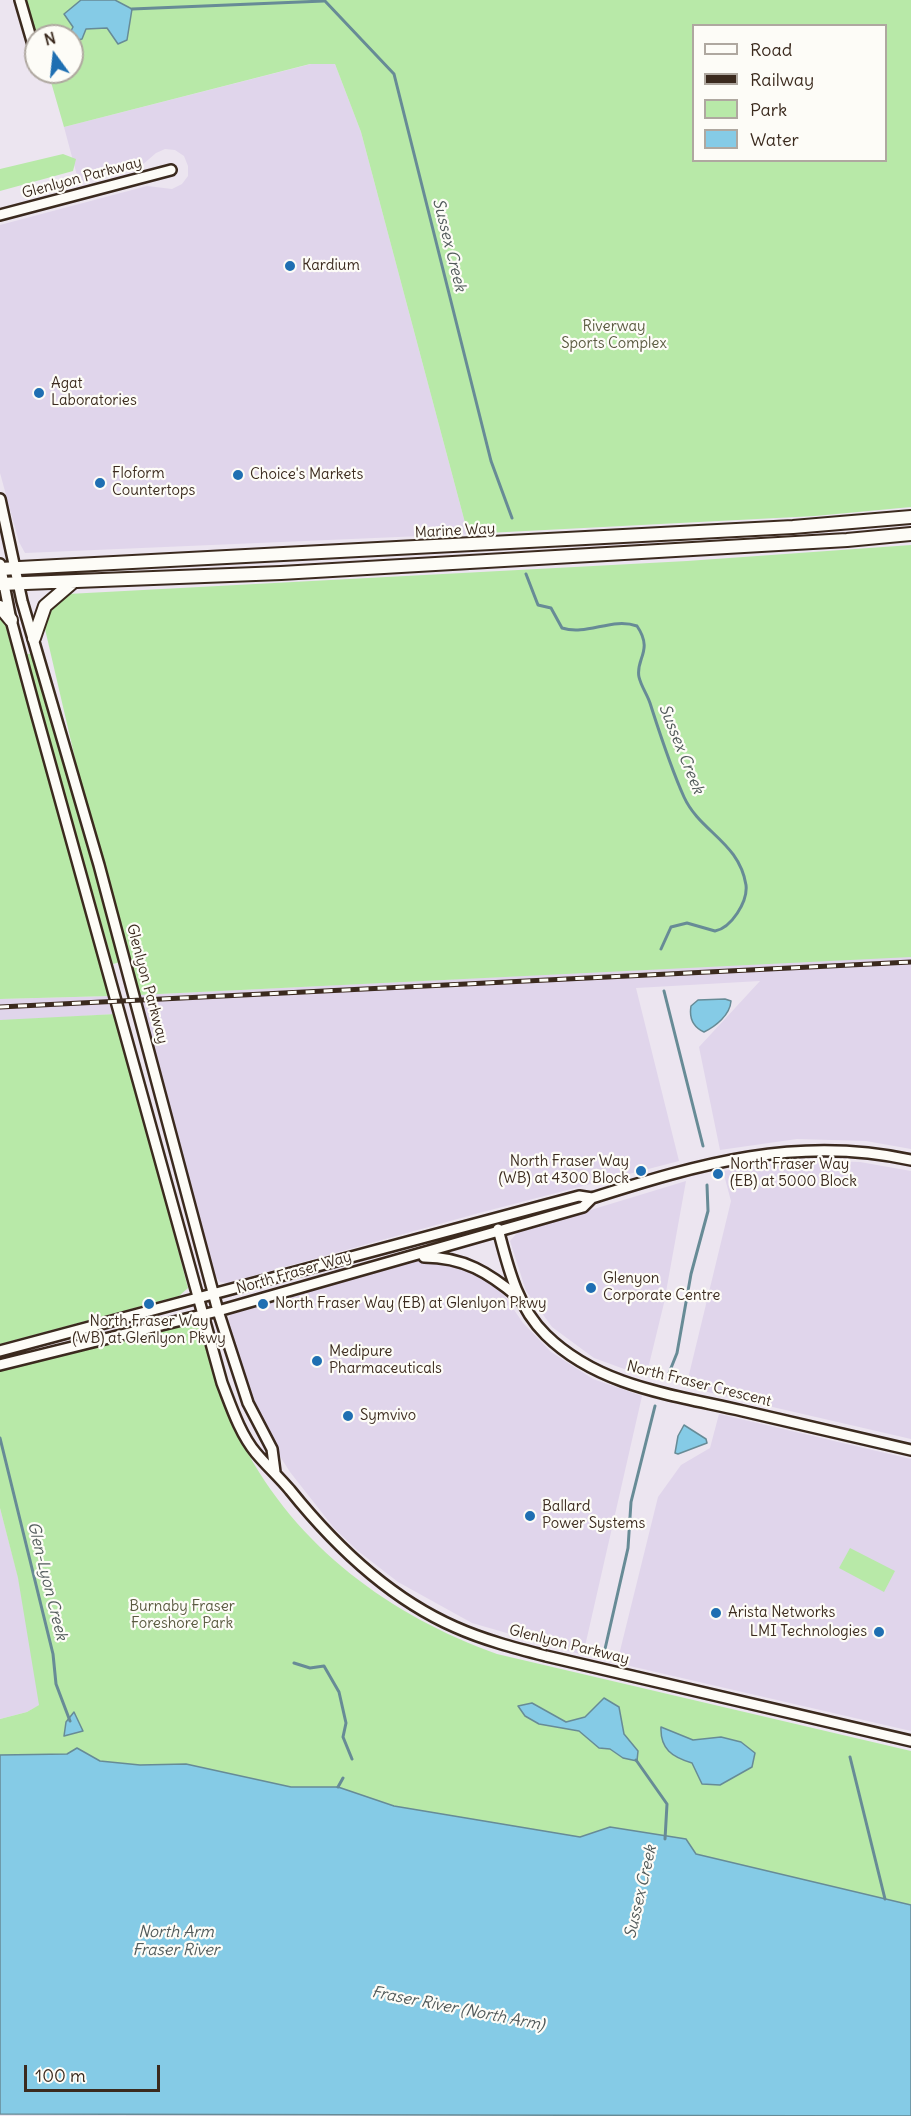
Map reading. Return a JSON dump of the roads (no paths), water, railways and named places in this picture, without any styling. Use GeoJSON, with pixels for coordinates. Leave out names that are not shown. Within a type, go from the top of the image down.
{"type":"FeatureCollection","features":[{"type":"Feature","properties":{"kind":"main road","name":"Marine Way"},"geometry":{"type":"LineString","coordinates":[[0,568],[16,569],[782,528],[911,517]]}},
{"type":"Feature","properties":{"kind":"main road","name":"Marine Way"},"geometry":{"type":"LineString","coordinates":[[2,584],[847,540],[911,534]]}},
{"type":"Feature","properties":{"kind":"main road"},"geometry":{"type":"LineString","coordinates":[[34,638],[45,606],[73,582]]}},
{"type":"Feature","properties":{"kind":"main road"},"geometry":{"type":"LineString","coordinates":[[0,607],[12,620]]}},
{"type":"Feature","properties":{"kind":"street"},"geometry":{"type":"LineString","coordinates":[[20,0],[27,24]]}},
{"type":"Feature","properties":{"kind":"street","name":"Glenlyon Parkway"},"geometry":{"type":"LineString","coordinates":[[0,215],[171,170]]}},
{"type":"Feature","properties":{"kind":"street","name":"Glenlyon Parkway"},"geometry":{"type":"LineString","coordinates":[[0,499],[34,638],[156,1074],[218,1311],[248,1403],[272,1449],[275,1472]]}},
{"type":"Feature","properties":{"kind":"street","name":"Glenlyon Parkway"},"geometry":{"type":"LineString","coordinates":[[0,568],[2,584],[222,1383],[236,1417],[255,1452],[275,1472],[322,1530],[360,1565],[415,1606],[453,1626],[488,1640],[546,1656],[911,1741]]}},
{"type":"Feature","properties":{"kind":"street","name":"North Fraser Way"},"geometry":{"type":"LineString","coordinates":[[0,1351],[495,1218],[579,1196],[592,1198],[742,1156],[818,1149],[854,1151],[911,1160]]}},
{"type":"Feature","properties":{"kind":"street","name":"North Fraser Way"},"geometry":{"type":"LineString","coordinates":[[0,1365],[203,1315],[499,1233],[583,1207],[592,1198]]}},
{"type":"Feature","properties":{"kind":"street","name":"North Fraser Crescent"},"geometry":{"type":"LineString","coordinates":[[495,1218],[520,1299],[537,1325],[560,1347],[596,1371],[623,1382],[911,1450]]}},
{"type":"Feature","properties":{"kind":"street"},"geometry":{"type":"LineString","coordinates":[[413,1257],[446,1257],[474,1265],[520,1299]]}},
{"type":"Feature","properties":{"kind":"water"},"geometry":{"type":"Polygon","coordinates":[[[81,0],[115,0],[132,9],[127,40],[118,44],[107,28],[86,29],[84,34],[84,24],[71,24],[64,14],[81,0]]]}},
{"type":"Feature","properties":{"kind":"water"},"geometry":{"type":"Polygon","coordinates":[[[725,999],[731,1001],[722,1020],[704,1032],[697,1028],[691,1018],[691,1006],[698,1000],[725,999]]]}},
{"type":"Feature","properties":{"kind":"water"},"geometry":{"type":"Polygon","coordinates":[[[684,1425],[706,1439],[707,1443],[678,1454],[675,1453],[678,1436],[684,1425]]]}},
{"type":"Feature","properties":{"kind":"water"},"geometry":{"type":"Polygon","coordinates":[[[604,1698],[619,1707],[624,1734],[638,1751],[637,1761],[623,1758],[610,1749],[599,1748],[579,1731],[539,1724],[525,1716],[518,1706],[532,1703],[566,1722],[585,1717],[604,1698]]]}},
{"type":"Feature","properties":{"kind":"water"},"geometry":{"type":"Polygon","coordinates":[[[74,1712],[83,1731],[64,1736],[66,1722],[74,1712]]]}},
{"type":"Feature","properties":{"kind":"water"},"geometry":{"type":"Polygon","coordinates":[[[661,1727],[693,1740],[721,1737],[741,1742],[755,1753],[752,1767],[720,1785],[702,1784],[692,1763],[673,1755],[665,1746],[661,1727]]]}},
{"type":"Feature","properties":{"kind":"water","name":"North Arm Fraser River"},"geometry":{"type":"Polygon","coordinates":[[[77,1748],[100,1761],[140,1765],[186,1764],[291,1787],[338,1787],[394,1806],[580,1837],[610,1827],[686,1839],[696,1854],[911,1905],[911,2116],[0,2114],[0,1755],[67,1754],[77,1748]]]}},
{"type":"Feature","properties":{"kind":"waterway","name":"Sussex Creek"},"geometry":{"type":"LineString","coordinates":[[324,0],[394,74],[491,461],[512,518]]}},
{"type":"Feature","properties":{"kind":"waterway"},"geometry":{"type":"LineString","coordinates":[[132,9],[324,1]]}},
{"type":"Feature","properties":{"kind":"waterway","name":"Sussex Creek"},"geometry":{"type":"LineString","coordinates":[[526,574],[538,605],[551,608],[562,628],[581,630],[618,624],[637,626],[644,642],[638,671],[639,677],[684,797],[699,819],[728,847],[742,870],[746,892],[737,913],[727,925],[715,931],[687,923],[671,927],[661,949]]}},
{"type":"Feature","properties":{"kind":"waterway","name":"Sussex Creek"},"geometry":{"type":"LineString","coordinates":[[664,991],[703,1146]]}},
{"type":"Feature","properties":{"kind":"waterway","name":"Sussex Creek"},"geometry":{"type":"LineString","coordinates":[[669,1373],[677,1353],[691,1274],[708,1211],[707,1185]]}},
{"type":"Feature","properties":{"kind":"waterway","name":"Sussex Creek"},"geometry":{"type":"LineString","coordinates":[[605,1649],[628,1548],[631,1502],[655,1406]]}},
{"type":"Feature","properties":{"kind":"waterway","name":"Glen-Lyon Creek"},"geometry":{"type":"LineString","coordinates":[[0,1438],[53,1654],[56,1684],[70,1721]]}},
{"type":"Feature","properties":{"kind":"waterway"},"geometry":{"type":"LineString","coordinates":[[294,1663],[310,1668],[324,1666],[339,1692],[346,1723],[343,1737],[352,1759]]}},
{"type":"Feature","properties":{"kind":"waterway"},"geometry":{"type":"LineString","coordinates":[[850,1757],[885,1899]]}},
{"type":"Feature","properties":{"kind":"waterway","name":"Sussex Creek"},"geometry":{"type":"LineString","coordinates":[[636,1760],[667,1804],[665,1839]]}},
{"type":"Feature","properties":{"kind":"waterway"},"geometry":{"type":"LineString","coordinates":[[338,1787],[343,1778]]}},
{"type":"Feature","properties":{"kind":"railway"},"geometry":{"type":"LineString","coordinates":[[0,1007],[911,962]]}},
{"type":"Feature","properties":{"kind":"place","name":"Kardium"},"geometry":{"type":"Point","coordinates":[290,266]}},
{"type":"Feature","properties":{"kind":"place","name":"Agat Laboratories"},"geometry":{"type":"Point","coordinates":[39,393]}},
{"type":"Feature","properties":{"kind":"place","name":"Choice's Markets"},"geometry":{"type":"Point","coordinates":[238,475]}},
{"type":"Feature","properties":{"kind":"place","name":"Floform Countertops"},"geometry":{"type":"Point","coordinates":[100,483]}},
{"type":"Feature","properties":{"kind":"place","name":"North Fraser Way (WB) at 4300 Block"},"geometry":{"type":"Point","coordinates":[641,1171]}},
{"type":"Feature","properties":{"kind":"place","name":"North Fraser Way (EB) at 5000 Block"},"geometry":{"type":"Point","coordinates":[718,1174]}},
{"type":"Feature","properties":{"kind":"place","name":"Glenyon Corporate Centre"},"geometry":{"type":"Point","coordinates":[591,1288]}},
{"type":"Feature","properties":{"kind":"place","name":"North Fraser Way (WB) at Glenlyon Pkwy"},"geometry":{"type":"Point","coordinates":[149,1304]}},
{"type":"Feature","properties":{"kind":"place","name":"North Fraser Way (EB) at Glenlyon Pkwy"},"geometry":{"type":"Point","coordinates":[263,1304]}},
{"type":"Feature","properties":{"kind":"place","name":"Medipure Pharmaceuticals"},"geometry":{"type":"Point","coordinates":[317,1361]}},
{"type":"Feature","properties":{"kind":"place","name":"Symvivo"},"geometry":{"type":"Point","coordinates":[348,1416]}},
{"type":"Feature","properties":{"kind":"place","name":"Ballard Power Systems"},"geometry":{"type":"Point","coordinates":[530,1516]}},
{"type":"Feature","properties":{"kind":"place","name":"Arista Networks"},"geometry":{"type":"Point","coordinates":[716,1613]}},
{"type":"Feature","properties":{"kind":"place","name":"LMI Technologies"},"geometry":{"type":"Point","coordinates":[879,1632]}},
{"type":"Feature","properties":{"kind":"park label","name":"Riverway Sports Complex"},"geometry":{"type":"Point","coordinates":[614,336]}},
{"type":"Feature","properties":{"kind":"park label","name":"Burnaby Fraser Foreshore Park"},"geometry":{"type":"Point","coordinates":[182,1616]}},
{"type":"Feature","properties":{"kind":"water label","name":"Fraser River (North Arm)"},"geometry":{"type":"Point","coordinates":[458,2009]}}]}
